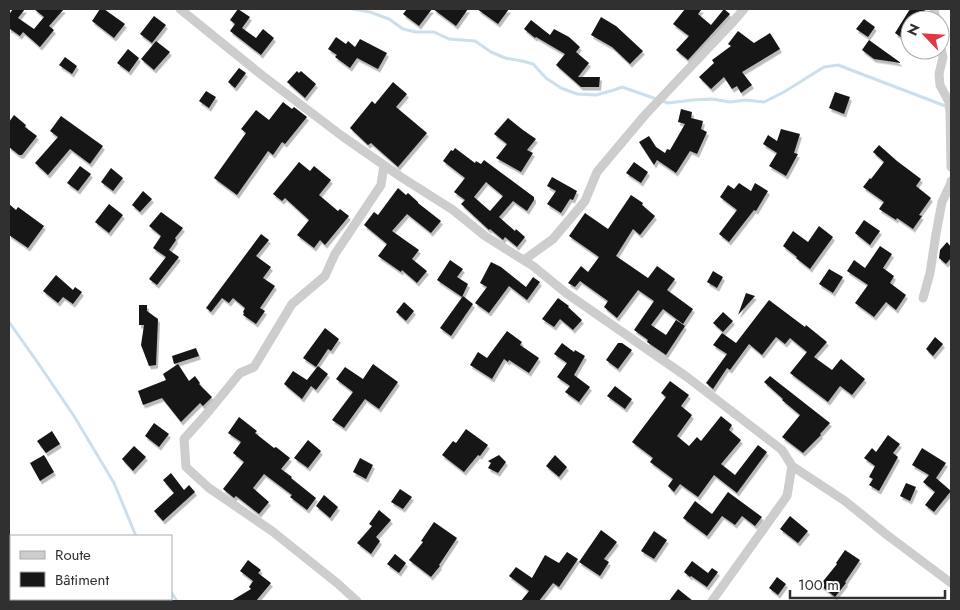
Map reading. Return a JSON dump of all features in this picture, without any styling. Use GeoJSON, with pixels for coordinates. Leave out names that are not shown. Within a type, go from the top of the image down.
{"type":"FeatureCollection","features":[{"type":"Feature","properties":{"kind":"street"},"geometry":{"type":"LineString","coordinates":[[180,9],[263,76],[342,136],[453,210],[486,236],[533,266],[566,293],[687,377],[782,450],[792,466],[845,501],[951,583]]}},
{"type":"Feature","properties":{"kind":"street"},"geometry":{"type":"LineString","coordinates":[[524,260],[553,239],[585,202],[597,172],[645,114],[744,9]]}},
{"type":"Feature","properties":{"kind":"street"},"geometry":{"type":"LineString","coordinates":[[942,60],[939,74],[940,85],[948,102],[950,112],[951,167]]}},
{"type":"Feature","properties":{"kind":"street"},"geometry":{"type":"LineString","coordinates":[[357,601],[272,531],[209,488],[186,467],[184,439],[240,373],[254,367],[292,304],[325,276],[335,254],[382,185],[384,165]]}},
{"type":"Feature","properties":{"kind":"street"},"geometry":{"type":"LineString","coordinates":[[923,298],[930,273],[942,202],[951,181]]}},
{"type":"Feature","properties":{"kind":"street"},"geometry":{"type":"LineString","coordinates":[[712,601],[787,496],[792,466]]}},
{"type":"Feature","properties":{"kind":"building"},"geometry":{"type":"Polygon","coordinates":[[[13,9],[25,9],[18,18],[34,29],[44,17],[34,9],[64,9],[49,26],[54,30],[40,47],[23,32],[20,36],[9,30],[9,12],[13,9]]]}},
{"type":"Feature","properties":{"kind":"building"},"geometry":{"type":"Polygon","coordinates":[[[100,9],[104,9],[125,24],[114,38],[92,21],[100,9]]]}},
{"type":"Feature","properties":{"kind":"building"},"geometry":{"type":"Polygon","coordinates":[[[238,9],[250,17],[242,28],[256,38],[263,29],[274,38],[261,55],[230,31],[235,24],[230,20],[238,9]]]}},
{"type":"Feature","properties":{"kind":"building"},"geometry":{"type":"Polygon","coordinates":[[[407,9],[432,9],[419,26],[403,14],[407,9]]]}},
{"type":"Feature","properties":{"kind":"building"},"geometry":{"type":"Polygon","coordinates":[[[433,9],[468,9],[456,26],[433,9]]]}},
{"type":"Feature","properties":{"kind":"building"},"geometry":{"type":"Polygon","coordinates":[[[477,9],[509,9],[498,24],[477,9]]]}},
{"type":"Feature","properties":{"kind":"building"},"geometry":{"type":"Polygon","coordinates":[[[685,9],[702,9],[698,14],[711,25],[724,9],[730,14],[688,60],[676,50],[689,36],[673,24],[685,9]]]}},
{"type":"Feature","properties":{"kind":"building"},"geometry":{"type":"Polygon","coordinates":[[[910,9],[926,9],[925,10],[910,9]]]}},
{"type":"Feature","properties":{"kind":"building"},"geometry":{"type":"Polygon","coordinates":[[[154,16],[166,25],[152,43],[140,34],[154,16]]]}},
{"type":"Feature","properties":{"kind":"building"},"geometry":{"type":"Polygon","coordinates":[[[601,17],[616,26],[643,51],[630,64],[612,47],[591,35],[601,17]]]}},
{"type":"Feature","properties":{"kind":"building"},"geometry":{"type":"Polygon","coordinates":[[[864,19],[875,27],[868,37],[856,29],[864,19]]]}},
{"type":"Feature","properties":{"kind":"building"},"geometry":{"type":"Polygon","coordinates":[[[531,20],[550,35],[554,29],[569,37],[580,47],[576,52],[589,63],[578,77],[600,77],[599,87],[581,87],[556,65],[565,54],[535,38],[524,29],[531,20]]]}},
{"type":"Feature","properties":{"kind":"building"},"geometry":{"type":"Polygon","coordinates":[[[900,25],[900,36],[895,33],[900,25]]]}},
{"type":"Feature","properties":{"kind":"building"},"geometry":{"type":"Polygon","coordinates":[[[738,31],[754,43],[770,33],[780,49],[742,72],[752,85],[741,93],[737,86],[732,89],[724,77],[711,89],[699,77],[714,63],[712,60],[731,46],[728,44],[738,31]]]}},
{"type":"Feature","properties":{"kind":"building"},"geometry":{"type":"Polygon","coordinates":[[[336,37],[346,44],[348,41],[355,47],[360,39],[387,53],[378,69],[357,58],[350,68],[328,49],[336,37]]]}},
{"type":"Feature","properties":{"kind":"building"},"geometry":{"type":"Polygon","coordinates":[[[869,40],[901,63],[874,59],[862,50],[869,40]]]}},
{"type":"Feature","properties":{"kind":"building"},"geometry":{"type":"Polygon","coordinates":[[[156,41],[170,52],[154,70],[141,59],[156,41]]]}},
{"type":"Feature","properties":{"kind":"building"},"geometry":{"type":"Polygon","coordinates":[[[128,49],[139,58],[129,72],[117,63],[128,49]]]}},
{"type":"Feature","properties":{"kind":"building"},"geometry":{"type":"Polygon","coordinates":[[[65,57],[77,66],[72,74],[59,65],[65,57]]]}},
{"type":"Feature","properties":{"kind":"building"},"geometry":{"type":"Polygon","coordinates":[[[239,68],[246,73],[235,88],[228,82],[239,68]]]}},
{"type":"Feature","properties":{"kind":"building"},"geometry":{"type":"Polygon","coordinates":[[[297,71],[299,73],[301,71],[316,84],[305,98],[287,82],[297,71]]]}},
{"type":"Feature","properties":{"kind":"building"},"geometry":{"type":"Polygon","coordinates":[[[393,82],[407,94],[396,107],[427,133],[398,167],[371,143],[368,145],[350,128],[372,101],[375,104],[393,82]]]}},
{"type":"Feature","properties":{"kind":"building"},"geometry":{"type":"Polygon","coordinates":[[[206,91],[216,97],[209,108],[199,101],[206,91]]]}},
{"type":"Feature","properties":{"kind":"building"},"geometry":{"type":"Polygon","coordinates":[[[835,92],[850,97],[844,114],[829,108],[835,92]]]}},
{"type":"Feature","properties":{"kind":"building"},"geometry":{"type":"Polygon","coordinates":[[[283,102],[292,109],[294,107],[307,117],[285,144],[282,142],[273,155],[268,151],[237,195],[214,178],[246,133],[241,129],[256,110],[269,120],[283,102]]]}},
{"type":"Feature","properties":{"kind":"building"},"geometry":{"type":"Polygon","coordinates":[[[681,109],[692,112],[691,118],[703,121],[701,129],[707,132],[697,154],[690,151],[676,173],[657,160],[654,165],[639,142],[649,136],[656,147],[665,153],[667,149],[670,150],[685,124],[678,122],[681,109]]]}},
{"type":"Feature","properties":{"kind":"building"},"geometry":{"type":"Polygon","coordinates":[[[14,115],[37,136],[22,155],[19,155],[9,147],[9,122],[14,115]]]}},
{"type":"Feature","properties":{"kind":"building"},"geometry":{"type":"Polygon","coordinates":[[[61,116],[103,146],[90,164],[70,149],[48,175],[35,163],[58,137],[50,131],[61,116]]]}},
{"type":"Feature","properties":{"kind":"building"},"geometry":{"type":"Polygon","coordinates":[[[508,118],[536,139],[527,150],[533,153],[521,172],[496,158],[507,144],[494,134],[508,118]]]}},
{"type":"Feature","properties":{"kind":"building"},"geometry":{"type":"Polygon","coordinates":[[[781,129],[800,134],[794,153],[798,154],[786,176],[769,166],[777,153],[763,144],[768,135],[777,141],[781,129]]]}},
{"type":"Feature","properties":{"kind":"building"},"geometry":{"type":"Polygon","coordinates":[[[879,145],[921,179],[916,186],[931,198],[919,215],[922,216],[913,229],[879,209],[884,202],[863,187],[884,162],[873,152],[879,145]]]}},
{"type":"Feature","properties":{"kind":"building"},"geometry":{"type":"Polygon","coordinates":[[[455,148],[475,163],[476,161],[481,164],[484,160],[534,197],[527,211],[513,201],[499,217],[525,237],[517,247],[505,237],[503,240],[489,230],[461,204],[465,200],[454,192],[465,178],[443,161],[451,150],[453,151],[455,148]],[[486,182],[474,197],[490,211],[503,196],[486,182]]]}},
{"type":"Feature","properties":{"kind":"building"},"geometry":{"type":"Polygon","coordinates":[[[299,162],[310,171],[314,166],[331,180],[319,195],[338,211],[340,209],[349,216],[325,245],[320,240],[314,248],[297,235],[309,220],[285,198],[282,201],[273,194],[299,162]]]}},
{"type":"Feature","properties":{"kind":"building"},"geometry":{"type":"Polygon","coordinates":[[[634,162],[648,172],[641,183],[626,173],[634,162]]]}},
{"type":"Feature","properties":{"kind":"building"},"geometry":{"type":"Polygon","coordinates":[[[80,166],[91,174],[78,191],[67,183],[80,166]]]}},
{"type":"Feature","properties":{"kind":"building"},"geometry":{"type":"Polygon","coordinates":[[[111,168],[123,178],[113,191],[101,182],[111,168]]]}},
{"type":"Feature","properties":{"kind":"building"},"geometry":{"type":"Polygon","coordinates":[[[552,177],[577,191],[573,200],[570,199],[561,213],[547,204],[556,191],[547,186],[552,177]]]}},
{"type":"Feature","properties":{"kind":"building"},"geometry":{"type":"Polygon","coordinates":[[[739,183],[751,191],[755,183],[768,191],[756,211],[754,210],[729,242],[719,234],[737,210],[720,197],[728,185],[734,189],[739,183]]]}},
{"type":"Feature","properties":{"kind":"building"},"geometry":{"type":"Polygon","coordinates":[[[398,188],[406,195],[408,193],[441,221],[431,233],[407,214],[392,231],[419,250],[412,259],[427,271],[417,283],[402,270],[401,272],[378,256],[387,244],[364,225],[374,212],[378,215],[398,188]]]}},
{"type":"Feature","properties":{"kind":"building"},"geometry":{"type":"Polygon","coordinates":[[[143,191],[152,199],[140,212],[132,205],[143,191]]]}},
{"type":"Feature","properties":{"kind":"building"},"geometry":{"type":"Polygon","coordinates":[[[631,195],[643,203],[642,205],[655,216],[640,235],[633,229],[616,256],[648,278],[657,266],[675,279],[667,290],[693,309],[683,324],[663,309],[651,325],[666,335],[676,320],[685,326],[666,355],[634,330],[654,301],[638,290],[617,318],[604,307],[608,301],[580,281],[575,287],[568,283],[581,266],[588,272],[599,257],[569,236],[585,213],[608,229],[631,195]]]}},
{"type":"Feature","properties":{"kind":"building"},"geometry":{"type":"Polygon","coordinates":[[[9,204],[16,210],[18,207],[44,226],[28,248],[9,235],[9,204]]]}},
{"type":"Feature","properties":{"kind":"building"},"geometry":{"type":"Polygon","coordinates":[[[109,204],[123,215],[109,233],[95,222],[109,204]]]}},
{"type":"Feature","properties":{"kind":"building"},"geometry":{"type":"Polygon","coordinates":[[[161,212],[183,228],[169,250],[179,257],[157,285],[149,279],[166,257],[153,248],[161,236],[149,226],[161,212]]]}},
{"type":"Feature","properties":{"kind":"building"},"geometry":{"type":"Polygon","coordinates":[[[864,220],[880,231],[870,245],[855,233],[864,220]]]}},
{"type":"Feature","properties":{"kind":"building"},"geometry":{"type":"Polygon","coordinates":[[[819,226],[833,237],[810,269],[783,246],[793,231],[808,242],[819,226]]]}},
{"type":"Feature","properties":{"kind":"building"},"geometry":{"type":"Polygon","coordinates":[[[261,234],[269,240],[256,256],[271,267],[263,278],[275,286],[260,308],[265,311],[256,324],[243,315],[245,308],[233,298],[229,303],[222,298],[211,312],[206,308],[261,234]]]}},
{"type":"Feature","properties":{"kind":"building"},"geometry":{"type":"Polygon","coordinates":[[[947,242],[951,247],[951,258],[946,264],[939,258],[940,250],[947,242]]]}},
{"type":"Feature","properties":{"kind":"building"},"geometry":{"type":"Polygon","coordinates":[[[880,246],[892,254],[883,268],[894,276],[890,283],[906,295],[896,310],[886,302],[874,317],[855,303],[868,285],[847,271],[854,260],[865,268],[880,246]]]}},
{"type":"Feature","properties":{"kind":"building"},"geometry":{"type":"Polygon","coordinates":[[[450,260],[463,269],[457,277],[468,284],[462,297],[437,280],[450,260]]]}},
{"type":"Feature","properties":{"kind":"building"},"geometry":{"type":"Polygon","coordinates":[[[491,262],[501,267],[526,287],[533,277],[540,282],[527,300],[509,286],[489,313],[475,303],[487,287],[480,283],[491,262]]]}},
{"type":"Feature","properties":{"kind":"building"},"geometry":{"type":"Polygon","coordinates":[[[829,269],[843,277],[833,293],[819,284],[829,269]]]}},
{"type":"Feature","properties":{"kind":"building"},"geometry":{"type":"Polygon","coordinates":[[[713,271],[723,277],[717,288],[707,282],[713,271]]]}},
{"type":"Feature","properties":{"kind":"building"},"geometry":{"type":"Polygon","coordinates":[[[56,275],[73,290],[75,287],[82,292],[73,304],[63,297],[58,303],[43,291],[56,275]]]}},
{"type":"Feature","properties":{"kind":"building"},"geometry":{"type":"Polygon","coordinates":[[[746,293],[755,296],[738,315],[746,293]]]}},
{"type":"Feature","properties":{"kind":"building"},"geometry":{"type":"Polygon","coordinates":[[[463,296],[473,304],[451,336],[440,328],[463,296]]]}},
{"type":"Feature","properties":{"kind":"building"},"geometry":{"type":"Polygon","coordinates":[[[558,298],[569,306],[582,320],[573,330],[560,319],[554,327],[542,319],[558,298]]]}},
{"type":"Feature","properties":{"kind":"building"},"geometry":{"type":"Polygon","coordinates":[[[769,300],[827,342],[814,357],[832,370],[841,359],[865,379],[852,395],[840,386],[828,402],[790,373],[807,352],[790,338],[785,344],[776,337],[762,355],[749,344],[730,370],[727,368],[713,389],[706,383],[727,354],[713,345],[722,333],[736,343],[769,300]]]}},
{"type":"Feature","properties":{"kind":"building"},"geometry":{"type":"Polygon","coordinates":[[[404,302],[414,311],[406,321],[396,312],[404,302]]]}},
{"type":"Feature","properties":{"kind":"building"},"geometry":{"type":"Polygon","coordinates":[[[139,305],[147,305],[147,311],[158,319],[156,365],[149,366],[141,345],[144,325],[139,325],[139,305]]]}},
{"type":"Feature","properties":{"kind":"building"},"geometry":{"type":"Polygon","coordinates":[[[723,312],[733,321],[723,332],[713,323],[723,312]]]}},
{"type":"Feature","properties":{"kind":"building"},"geometry":{"type":"Polygon","coordinates":[[[325,328],[339,339],[331,351],[328,349],[316,367],[303,358],[325,328]]]}},
{"type":"Feature","properties":{"kind":"building"},"geometry":{"type":"Polygon","coordinates":[[[507,331],[522,342],[520,345],[539,358],[529,373],[509,360],[508,362],[504,359],[492,379],[470,365],[478,352],[487,358],[507,331]]]}},
{"type":"Feature","properties":{"kind":"building"},"geometry":{"type":"Polygon","coordinates":[[[935,337],[943,344],[933,356],[926,349],[935,337]]]}},
{"type":"Feature","properties":{"kind":"building"},"geometry":{"type":"Polygon","coordinates":[[[562,343],[574,352],[575,350],[585,356],[574,375],[590,387],[579,402],[565,392],[570,386],[557,377],[567,363],[554,354],[562,343]]]}},
{"type":"Feature","properties":{"kind":"building"},"geometry":{"type":"Polygon","coordinates":[[[618,343],[622,343],[632,350],[618,369],[606,360],[618,343]]]}},
{"type":"Feature","properties":{"kind":"building"},"geometry":{"type":"Polygon","coordinates":[[[196,348],[199,356],[174,364],[172,356],[196,348]]]}},
{"type":"Feature","properties":{"kind":"building"},"geometry":{"type":"Polygon","coordinates":[[[178,364],[189,381],[195,376],[199,384],[212,397],[203,406],[200,403],[181,422],[162,398],[143,405],[138,391],[166,380],[163,374],[178,364]]]}},
{"type":"Feature","properties":{"kind":"building"},"geometry":{"type":"Polygon","coordinates":[[[373,364],[398,382],[379,409],[365,399],[344,428],[332,420],[353,392],[336,379],[345,367],[363,379],[373,364]]]}},
{"type":"Feature","properties":{"kind":"building"},"geometry":{"type":"Polygon","coordinates":[[[318,366],[328,374],[316,390],[311,386],[302,399],[284,384],[293,371],[307,380],[318,366]]]}},
{"type":"Feature","properties":{"kind":"building"},"geometry":{"type":"Polygon","coordinates":[[[770,376],[830,423],[803,453],[782,437],[800,415],[764,382],[770,376]]]}},
{"type":"Feature","properties":{"kind":"building"},"geometry":{"type":"Polygon","coordinates":[[[670,381],[689,395],[681,406],[692,415],[677,436],[689,446],[697,437],[701,441],[721,416],[732,425],[729,430],[741,440],[721,464],[735,475],[758,445],[767,452],[737,493],[714,475],[698,497],[680,484],[674,492],[668,486],[673,479],[650,462],[653,458],[632,442],[666,397],[661,393],[670,381]]]}},
{"type":"Feature","properties":{"kind":"building"},"geometry":{"type":"Polygon","coordinates":[[[615,386],[632,399],[625,409],[607,396],[615,386]]]}},
{"type":"Feature","properties":{"kind":"building"},"geometry":{"type":"Polygon","coordinates":[[[239,417],[257,431],[255,433],[290,458],[281,469],[316,498],[307,510],[290,497],[292,495],[264,474],[253,488],[269,502],[259,514],[236,496],[234,498],[223,489],[244,462],[233,453],[241,442],[228,433],[239,417]]]}},
{"type":"Feature","properties":{"kind":"building"},"geometry":{"type":"Polygon","coordinates":[[[154,423],[169,434],[159,447],[145,436],[154,423]]]}},
{"type":"Feature","properties":{"kind":"building"},"geometry":{"type":"Polygon","coordinates":[[[466,429],[488,445],[464,472],[442,455],[453,441],[456,443],[466,429]]]}},
{"type":"Feature","properties":{"kind":"building"},"geometry":{"type":"Polygon","coordinates":[[[52,431],[60,444],[46,453],[37,441],[52,431]]]}},
{"type":"Feature","properties":{"kind":"building"},"geometry":{"type":"Polygon","coordinates":[[[888,435],[900,444],[893,453],[898,457],[879,491],[869,485],[873,479],[869,477],[875,466],[864,458],[872,448],[876,452],[888,435]]]}},
{"type":"Feature","properties":{"kind":"building"},"geometry":{"type":"Polygon","coordinates":[[[308,440],[321,451],[308,468],[294,458],[308,440]]]}},
{"type":"Feature","properties":{"kind":"building"},"geometry":{"type":"Polygon","coordinates":[[[134,446],[146,457],[133,471],[122,459],[134,446]]]}},
{"type":"Feature","properties":{"kind":"building"},"geometry":{"type":"Polygon","coordinates":[[[922,448],[946,463],[936,478],[951,491],[934,512],[925,505],[935,492],[923,482],[929,475],[912,465],[922,448]]]}},
{"type":"Feature","properties":{"kind":"building"},"geometry":{"type":"Polygon","coordinates":[[[44,455],[54,472],[40,481],[30,463],[44,455]]]}},
{"type":"Feature","properties":{"kind":"building"},"geometry":{"type":"Polygon","coordinates":[[[499,455],[506,462],[498,473],[488,468],[491,463],[488,461],[499,455]]]}},
{"type":"Feature","properties":{"kind":"building"},"geometry":{"type":"Polygon","coordinates":[[[555,455],[567,467],[559,477],[546,466],[555,455]]]}},
{"type":"Feature","properties":{"kind":"building"},"geometry":{"type":"Polygon","coordinates":[[[360,458],[373,465],[366,479],[353,472],[360,458]]]}},
{"type":"Feature","properties":{"kind":"building"},"geometry":{"type":"Polygon","coordinates":[[[171,473],[184,490],[189,485],[195,492],[163,521],[154,511],[174,493],[163,480],[171,473]]]}},
{"type":"Feature","properties":{"kind":"building"},"geometry":{"type":"Polygon","coordinates":[[[906,483],[916,487],[910,501],[900,496],[906,483]]]}},
{"type":"Feature","properties":{"kind":"building"},"geometry":{"type":"Polygon","coordinates":[[[400,489],[412,497],[403,509],[391,502],[400,489]]]}},
{"type":"Feature","properties":{"kind":"building"},"geometry":{"type":"Polygon","coordinates":[[[728,492],[762,517],[755,526],[742,516],[735,525],[722,516],[707,536],[683,518],[695,501],[712,514],[728,492]]]}},
{"type":"Feature","properties":{"kind":"building"},"geometry":{"type":"Polygon","coordinates":[[[324,495],[338,507],[330,518],[316,506],[324,495]]]}},
{"type":"Feature","properties":{"kind":"building"},"geometry":{"type":"Polygon","coordinates":[[[379,510],[391,520],[376,537],[380,541],[371,554],[357,543],[372,526],[369,524],[379,510]]]}},
{"type":"Feature","properties":{"kind":"building"},"geometry":{"type":"Polygon","coordinates":[[[790,516],[808,531],[798,543],[780,529],[790,516]]]}},
{"type":"Feature","properties":{"kind":"building"},"geometry":{"type":"Polygon","coordinates":[[[434,522],[457,538],[431,577],[409,560],[423,542],[421,541],[434,522]]]}},
{"type":"Feature","properties":{"kind":"building"},"geometry":{"type":"Polygon","coordinates":[[[601,530],[617,542],[604,559],[609,562],[600,576],[579,562],[601,530]]]}},
{"type":"Feature","properties":{"kind":"building"},"geometry":{"type":"Polygon","coordinates":[[[654,531],[667,540],[654,559],[641,551],[654,531]]]}},
{"type":"Feature","properties":{"kind":"building"},"geometry":{"type":"Polygon","coordinates":[[[845,550],[860,560],[835,597],[820,585],[837,564],[845,550]]]}},
{"type":"Feature","properties":{"kind":"building"},"geometry":{"type":"Polygon","coordinates":[[[567,552],[578,559],[559,587],[553,583],[539,601],[521,601],[529,591],[509,576],[516,567],[532,578],[545,555],[559,563],[567,552]]]}},
{"type":"Feature","properties":{"kind":"building"},"geometry":{"type":"Polygon","coordinates":[[[395,554],[406,563],[399,573],[387,564],[395,554]]]}},
{"type":"Feature","properties":{"kind":"building"},"geometry":{"type":"Polygon","coordinates":[[[248,560],[261,570],[258,573],[271,583],[256,601],[231,601],[251,589],[249,587],[253,581],[240,571],[248,560]]]}},
{"type":"Feature","properties":{"kind":"building"},"geometry":{"type":"Polygon","coordinates":[[[692,561],[708,573],[712,568],[718,572],[707,587],[684,572],[692,561]]]}},
{"type":"Feature","properties":{"kind":"building"},"geometry":{"type":"Polygon","coordinates":[[[777,577],[786,584],[778,595],[769,588],[777,577]]]}},
{"type":"Feature","properties":{"kind":"building"},"geometry":{"type":"Polygon","coordinates":[[[678,589],[693,601],[669,601],[678,589]]]}},
{"type":"Feature","properties":{"kind":"waterway"},"geometry":{"type":"LineString","coordinates":[[353,9],[370,12],[389,19],[403,29],[416,32],[434,32],[449,39],[475,41],[491,52],[505,58],[533,64],[546,78],[561,88],[577,94],[596,95],[622,87],[668,103],[712,99],[730,102],[746,100],[764,102],[824,67],[838,65],[948,107]]}},
{"type":"Feature","properties":{"kind":"waterway"},"geometry":{"type":"LineString","coordinates":[[9,322],[74,416],[114,483],[136,535]]}},
{"type":"Feature","properties":{"kind":"waterway"},"geometry":{"type":"LineString","coordinates":[[172,594],[177,601]]}}]}
